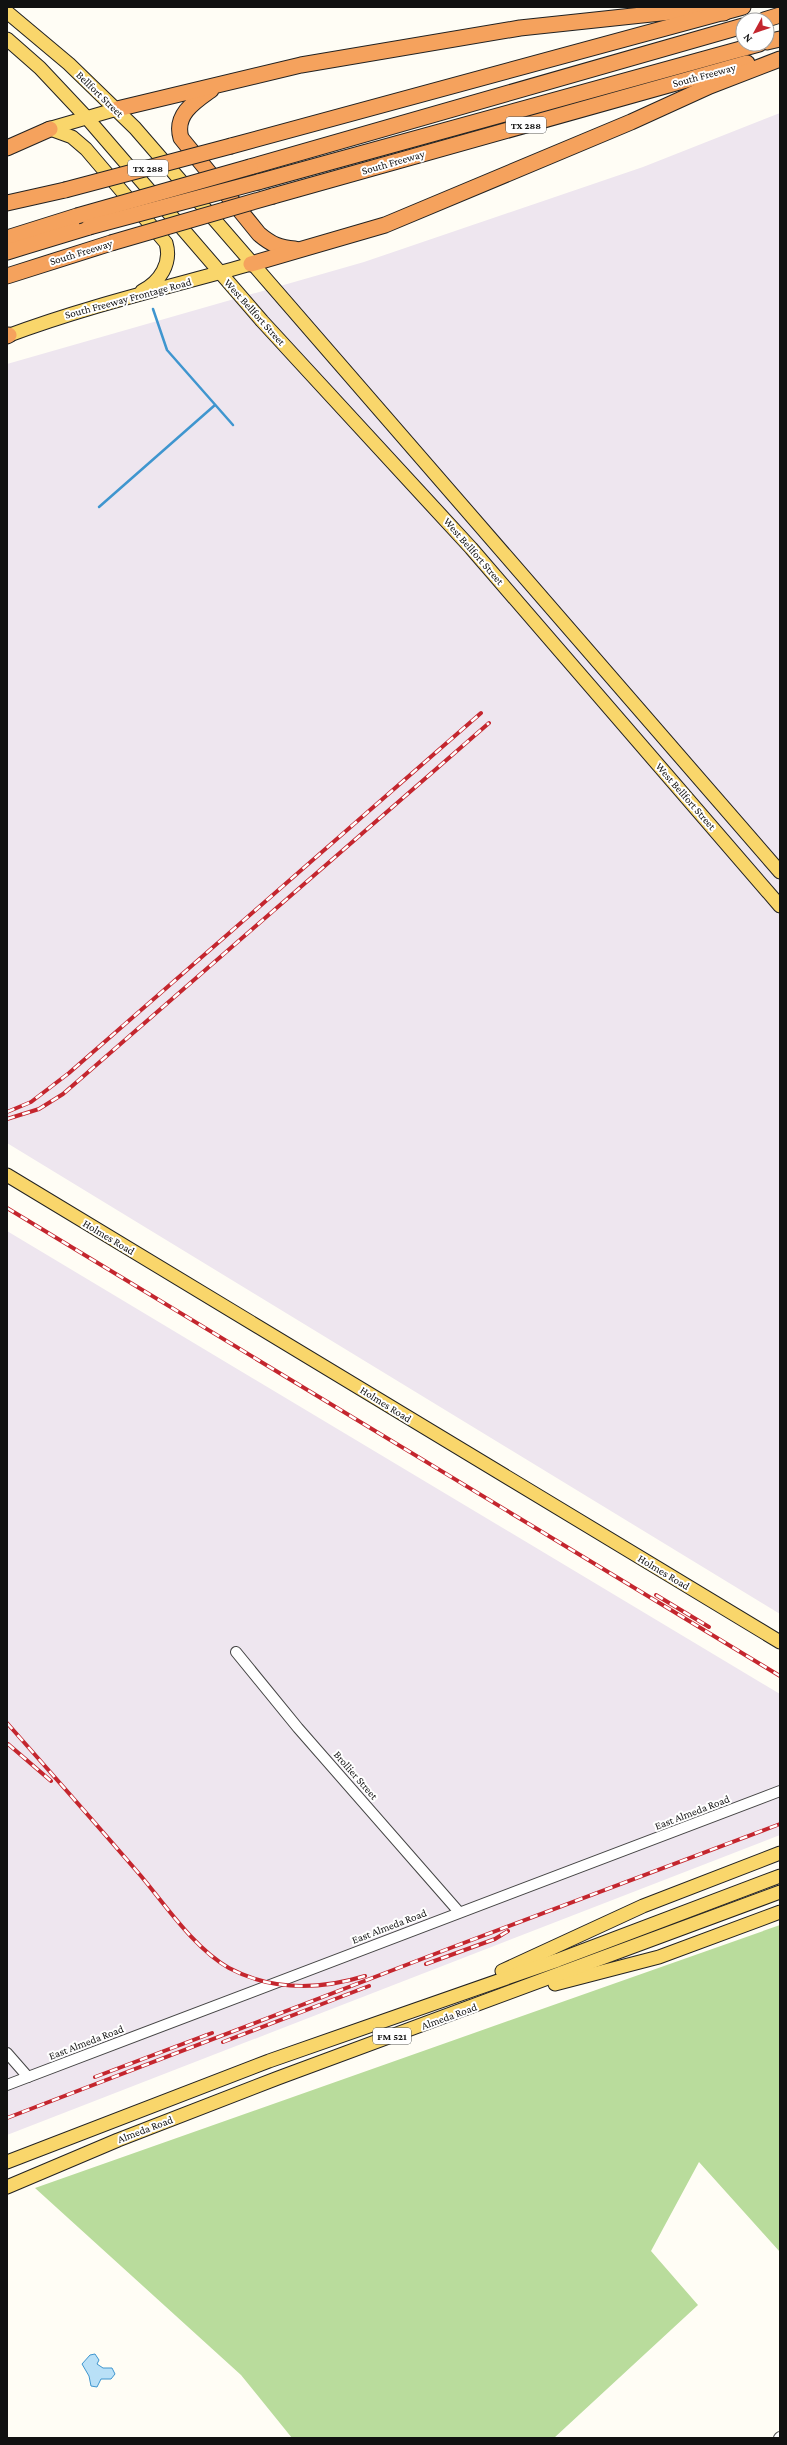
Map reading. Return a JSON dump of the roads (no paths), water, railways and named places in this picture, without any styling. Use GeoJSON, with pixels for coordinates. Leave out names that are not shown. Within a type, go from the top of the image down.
{"type":"FeatureCollection","features":[{"type":"Feature","properties":{"kind":"highway","name":"TX 288"},"geometry":{"type":"LineString","coordinates":[[7,203],[58,192],[231,146],[743,7]]}},
{"type":"Feature","properties":{"kind":"highway"},"geometry":{"type":"LineString","coordinates":[[117,109],[301,64],[520,28],[689,10],[724,13]]}},
{"type":"Feature","properties":{"kind":"highway"},"geometry":{"type":"LineString","coordinates":[[7,238],[77,216],[735,28]]}},
{"type":"Feature","properties":{"kind":"highway"},"geometry":{"type":"LineString","coordinates":[[7,252],[89,227],[735,51]]}},
{"type":"Feature","properties":{"kind":"highway","name":"South Freeway"},"geometry":{"type":"LineString","coordinates":[[7,276],[111,243],[273,196],[780,55]]}},
{"type":"Feature","properties":{"kind":"highway"},"geometry":{"type":"LineString","coordinates":[[251,264],[303,250],[393,222],[631,122],[710,86],[780,59]]}},
{"type":"Feature","properties":{"kind":"highway"},"geometry":{"type":"LineString","coordinates":[[218,85],[191,104],[186,110],[182,116],[179,131],[181,138],[259,234],[272,245],[282,248],[303,250]]}},
{"type":"Feature","properties":{"kind":"highway"},"geometry":{"type":"LineString","coordinates":[[7,148],[50,129]]}},
{"type":"Feature","properties":{"kind":"highway"},"geometry":{"type":"LineString","coordinates":[[7,211],[58,192]]}},
{"type":"Feature","properties":{"kind":"highway"},"geometry":{"type":"LineString","coordinates":[[7,272],[22,270]]}},
{"type":"Feature","properties":{"kind":"main road","name":"Bellfort Street"},"geometry":{"type":"LineString","coordinates":[[7,12],[69,64],[117,109],[184,184]]}},
{"type":"Feature","properties":{"kind":"main road"},"geometry":{"type":"LineString","coordinates":[[7,39],[40,68],[87,118]]}},
{"type":"Feature","properties":{"kind":"main road"},"geometry":{"type":"LineString","coordinates":[[7,140],[117,109]]}},
{"type":"Feature","properties":{"kind":"main road","name":"West Bellfort Street"},"geometry":{"type":"LineString","coordinates":[[87,118],[262,321],[366,432],[471,548],[780,906]]}},
{"type":"Feature","properties":{"kind":"main road"},"geometry":{"type":"LineString","coordinates":[[50,129],[72,137],[86,149],[166,243],[168,250],[167,265],[163,272],[150,287],[131,296]]}},
{"type":"Feature","properties":{"kind":"main road","name":"West Bellfort Street"},"geometry":{"type":"LineString","coordinates":[[184,184],[251,264],[780,872]]}},
{"type":"Feature","properties":{"kind":"main road","name":"South Freeway Frontage Road"},"geometry":{"type":"LineString","coordinates":[[8,336],[55,318],[251,264]]}},
{"type":"Feature","properties":{"kind":"main road"},"geometry":{"type":"LineString","coordinates":[[366,432],[384,417]]}},
{"type":"Feature","properties":{"kind":"main road"},"geometry":{"type":"LineString","coordinates":[[660,766],[677,754]]}},
{"type":"Feature","properties":{"kind":"main road","name":"Holmes Road"},"geometry":{"type":"LineString","coordinates":[[7,1175],[780,1641]]}},
{"type":"Feature","properties":{"kind":"main road"},"geometry":{"type":"LineString","coordinates":[[449,1998],[643,1906],[780,1852]]}},
{"type":"Feature","properties":{"kind":"main road","name":"Almeda Road"},"geometry":{"type":"LineString","coordinates":[[7,2162],[269,2061],[558,1960],[780,1876]]}},
{"type":"Feature","properties":{"kind":"main road","name":"Almeda Road"},"geometry":{"type":"LineString","coordinates":[[7,2187],[118,2140],[780,1892]]}},
{"type":"Feature","properties":{"kind":"main road"},"geometry":{"type":"LineString","coordinates":[[488,2002],[659,1957],[780,1912]]}},
{"type":"Feature","properties":{"kind":"street","name":"Brollier Street"},"geometry":{"type":"LineString","coordinates":[[236,1652],[298,1728],[459,1912]]}},
{"type":"Feature","properties":{"kind":"street","name":"East Almeda Road"},"geometry":{"type":"LineString","coordinates":[[7,2085],[780,1791]]}},
{"type":"Feature","properties":{"kind":"street"},"geometry":{"type":"LineString","coordinates":[[7,2053],[28,2078]]}},
{"type":"Feature","properties":{"kind":"water"},"geometry":{"type":"Polygon","coordinates":[[[95,2354],[99,2360],[97,2364],[103,2368],[112,2368],[115,2374],[111,2379],[101,2379],[97,2387],[91,2386],[89,2376],[82,2364],[90,2355],[95,2354]]]}},
{"type":"Feature","properties":{"kind":"waterway"},"geometry":{"type":"LineString","coordinates":[[153,309],[167,350],[233,425]]}},
{"type":"Feature","properties":{"kind":"waterway"},"geometry":{"type":"LineString","coordinates":[[99,507],[215,405]]}},
{"type":"Feature","properties":{"kind":"railway"},"geometry":{"type":"LineString","coordinates":[[7,1112],[31,1102],[69,1073],[481,713]]}},
{"type":"Feature","properties":{"kind":"railway"},"geometry":{"type":"LineString","coordinates":[[7,1119],[39,1109],[63,1094],[489,723]]}},
{"type":"Feature","properties":{"kind":"railway"},"geometry":{"type":"LineString","coordinates":[[7,1208],[780,1676]]}},
{"type":"Feature","properties":{"kind":"railway"},"geometry":{"type":"LineString","coordinates":[[656,1595],[709,1627]]}},
{"type":"Feature","properties":{"kind":"railway"},"geometry":{"type":"LineString","coordinates":[[7,1723],[141,1876],[182,1926],[204,1950],[216,1960],[245,1976],[262,1981],[296,1986],[330,1984],[365,1976]]}},
{"type":"Feature","properties":{"kind":"railway"},"geometry":{"type":"LineString","coordinates":[[8,1744],[51,1781]]}},
{"type":"Feature","properties":{"kind":"railway"},"geometry":{"type":"LineString","coordinates":[[7,2118],[453,1947],[780,1824]]}},
{"type":"Feature","properties":{"kind":"railway"},"geometry":{"type":"LineString","coordinates":[[426,1964],[495,1939],[508,1931]]}},
{"type":"Feature","properties":{"kind":"railway"},"geometry":{"type":"LineString","coordinates":[[223,2042],[369,1986]]}},
{"type":"Feature","properties":{"kind":"railway"},"geometry":{"type":"LineString","coordinates":[[95,2077],[212,2033]]}}]}
